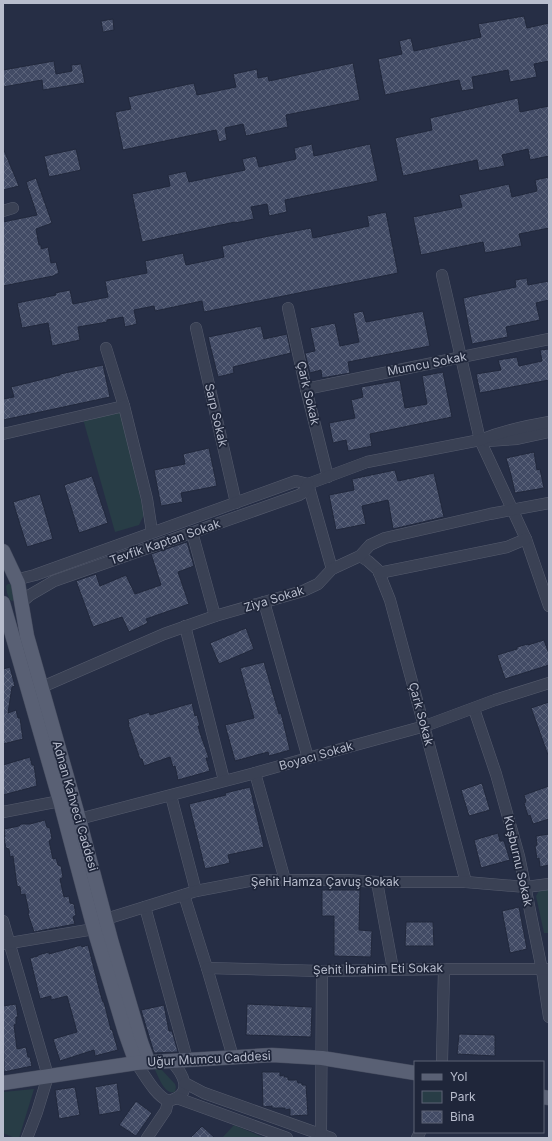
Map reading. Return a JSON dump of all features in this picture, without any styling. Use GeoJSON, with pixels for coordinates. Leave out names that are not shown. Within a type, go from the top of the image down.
{"type":"FeatureCollection","features":[{"type":"Feature","properties":{"kind":"main road","name":"Adnan Kahveci Caddesi"},"geometry":{"type":"LineString","coordinates":[[3,551],[9,577],[20,593],[27,636],[141,1042],[142,1062]]}},
{"type":"Feature","properties":{"kind":"main road"},"geometry":{"type":"LineString","coordinates":[[4,607],[16,607],[21,603]]}},
{"type":"Feature","properties":{"kind":"main road","name":"Adnan Kahveci Caddesi"},"geometry":{"type":"LineString","coordinates":[[4,607],[60,801],[94,929],[125,1032],[142,1062]]}},
{"type":"Feature","properties":{"kind":"main road","name":"Uğur Mumcu Caddesi"},"geometry":{"type":"LineString","coordinates":[[3,1083],[142,1062],[272,1055],[322,1058],[414,1073]]}},
{"type":"Feature","properties":{"kind":"street"},"geometry":{"type":"LineString","coordinates":[[442,275],[480,440],[526,539],[549,606]]}},
{"type":"Feature","properties":{"kind":"street","name":"Çark Sokak"},"geometry":{"type":"LineString","coordinates":[[288,308],[328,477]]}},
{"type":"Feature","properties":{"kind":"street","name":"Sarp Sokak"},"geometry":{"type":"LineString","coordinates":[[196,328],[236,503]]}},
{"type":"Feature","properties":{"kind":"street","name":"Mumcu Sokak"},"geometry":{"type":"LineString","coordinates":[[306,388],[549,339]]}},
{"type":"Feature","properties":{"kind":"street"},"geometry":{"type":"LineString","coordinates":[[106,348],[124,406],[147,499],[152,532]]}},
{"type":"Feature","properties":{"kind":"street"},"geometry":{"type":"LineString","coordinates":[[3,434],[124,406]]}},
{"type":"Feature","properties":{"kind":"street","name":"Tevfik Kaptan Sokak"},"geometry":{"type":"LineString","coordinates":[[9,577],[23,578],[35,575],[296,481],[308,484],[328,477],[346,468],[367,462],[480,440],[497,433],[519,427],[549,422]]}},
{"type":"Feature","properties":{"kind":"street","name":"Tevfik Kaptan Sokak"},"geometry":{"type":"LineString","coordinates":[[480,440],[494,441],[516,439],[549,432]]}},
{"type":"Feature","properties":{"kind":"street"},"geometry":{"type":"LineString","coordinates":[[308,484],[332,569]]}},
{"type":"Feature","properties":{"kind":"street","name":"Tevfik Kaptan Sokak"},"geometry":{"type":"LineString","coordinates":[[21,603],[30,595],[54,581],[299,495],[304,492],[308,484]]}},
{"type":"Feature","properties":{"kind":"street","name":"Ziya Sokak"},"geometry":{"type":"LineString","coordinates":[[42,687],[164,634],[215,616],[303,591],[318,584],[332,569],[360,556],[370,545],[384,538],[549,503]]}},
{"type":"Feature","properties":{"kind":"street"},"geometry":{"type":"LineString","coordinates":[[192,532],[215,616]]}},
{"type":"Feature","properties":{"kind":"street"},"geometry":{"type":"LineString","coordinates":[[379,573],[507,547],[526,539]]}},
{"type":"Feature","properties":{"kind":"street","name":"Çark Sokak"},"geometry":{"type":"LineString","coordinates":[[360,556],[378,570],[390,600],[466,882]]}},
{"type":"Feature","properties":{"kind":"street"},"geometry":{"type":"LineString","coordinates":[[264,602],[308,758]]}},
{"type":"Feature","properties":{"kind":"street"},"geometry":{"type":"LineString","coordinates":[[186,626],[224,780]]}},
{"type":"Feature","properties":{"kind":"street","name":"Boyacı Sokak"},"geometry":{"type":"LineString","coordinates":[[79,819],[171,796],[224,780],[255,773],[425,726],[549,682]]}},
{"type":"Feature","properties":{"kind":"street","name":"Kuşburnu Sokak"},"geometry":{"type":"LineString","coordinates":[[474,708],[506,810],[526,887],[545,969],[549,1018]]}},
{"type":"Feature","properties":{"kind":"street"},"geometry":{"type":"LineString","coordinates":[[255,773],[284,880]]}},
{"type":"Feature","properties":{"kind":"street"},"geometry":{"type":"LineString","coordinates":[[171,796],[196,891]]}},
{"type":"Feature","properties":{"kind":"street"},"geometry":{"type":"LineString","coordinates":[[3,812],[60,801]]}},
{"type":"Feature","properties":{"kind":"street","name":"Şehit Hamza Çavuş Sokak"},"geometry":{"type":"LineString","coordinates":[[106,920],[196,891],[254,880],[466,882],[526,887],[549,884]]}},
{"type":"Feature","properties":{"kind":"street"},"geometry":{"type":"LineString","coordinates":[[376,882],[393,969]]}},
{"type":"Feature","properties":{"kind":"street"},"geometry":{"type":"LineString","coordinates":[[184,895],[233,1057]]}},
{"type":"Feature","properties":{"kind":"street"},"geometry":{"type":"LineString","coordinates":[[145,907],[187,1059]]}},
{"type":"Feature","properties":{"kind":"street"},"geometry":{"type":"LineString","coordinates":[[3,921],[6,944],[48,1076],[27,1138]]}},
{"type":"Feature","properties":{"kind":"street"},"geometry":{"type":"LineString","coordinates":[[6,944],[94,929]]}},
{"type":"Feature","properties":{"kind":"street","name":"Şehit İbrahim Eti Sokak"},"geometry":{"type":"LineString","coordinates":[[207,968],[322,971],[444,968],[545,969]]}},
{"type":"Feature","properties":{"kind":"street"},"geometry":{"type":"LineString","coordinates":[[442,1061],[444,968]]}},
{"type":"Feature","properties":{"kind":"street"},"geometry":{"type":"LineString","coordinates":[[170,1060],[178,1070],[185,1083],[204,1093],[324,1137],[322,971]]}},
{"type":"Feature","properties":{"kind":"street"},"geometry":{"type":"LineString","coordinates":[[142,1062],[154,1089],[160,1095],[287,1138]]}},
{"type":"Feature","properties":{"kind":"street"},"geometry":{"type":"LineString","coordinates":[[147,1138],[173,1099],[183,1093],[185,1083]]}},
{"type":"Feature","properties":{"kind":"green space"},"geometry":{"type":"Polygon","coordinates":[[[122,410],[144,515],[139,525],[115,532],[83,419],[122,410]]]}},
{"type":"Feature","properties":{"kind":"green space"},"geometry":{"type":"Polygon","coordinates":[[[11,584],[15,600],[12,601],[7,593],[6,586],[11,584]]]}},
{"type":"Feature","properties":{"kind":"green space"},"geometry":{"type":"Polygon","coordinates":[[[549,889],[549,933],[544,933],[536,896],[539,891],[549,889]]]}},
{"type":"Feature","properties":{"kind":"green space"},"geometry":{"type":"Polygon","coordinates":[[[160,1068],[175,1084],[175,1092],[168,1091],[165,1088],[155,1070],[160,1068]]]}},
{"type":"Feature","properties":{"kind":"green space"},"geometry":{"type":"Polygon","coordinates":[[[34,1089],[19,1138],[3,1133],[3,1092],[34,1089]]]}},
{"type":"Feature","properties":{"kind":"green space"},"geometry":{"type":"Polygon","coordinates":[[[234,1125],[265,1138],[222,1138],[234,1125]]]}},
{"type":"Feature","properties":{"kind":"building"},"geometry":{"type":"Polygon","coordinates":[[[524,16],[527,28],[549,23],[549,61],[534,64],[537,77],[510,82],[508,70],[472,77],[474,89],[462,91],[459,80],[385,95],[378,59],[402,54],[399,41],[411,38],[414,51],[481,37],[478,24],[524,16]]]}},
{"type":"Feature","properties":{"kind":"building"},"geometry":{"type":"Polygon","coordinates":[[[113,19],[114,30],[103,32],[101,21],[113,19]]]}},
{"type":"Feature","properties":{"kind":"building"},"geometry":{"type":"Polygon","coordinates":[[[54,61],[56,74],[72,71],[71,65],[81,64],[85,83],[43,90],[42,80],[3,87],[3,70],[54,61]]]}},
{"type":"Feature","properties":{"kind":"building"},"geometry":{"type":"Polygon","coordinates":[[[353,63],[360,100],[286,115],[288,127],[246,136],[243,124],[225,128],[227,140],[219,142],[216,130],[123,150],[115,112],[131,109],[128,97],[194,83],[197,95],[236,87],[233,74],[257,69],[258,78],[268,76],[269,81],[353,63]]]}},
{"type":"Feature","properties":{"kind":"building"},"geometry":{"type":"Polygon","coordinates":[[[518,98],[520,112],[549,106],[549,156],[530,160],[528,149],[502,155],[505,166],[479,171],[477,160],[403,176],[395,138],[432,130],[430,118],[518,98]]]}},
{"type":"Feature","properties":{"kind":"building"},"geometry":{"type":"Polygon","coordinates":[[[312,144],[314,156],[370,144],[378,181],[285,200],[287,212],[269,216],[267,204],[251,207],[254,219],[142,242],[132,194],[170,186],[168,175],[186,171],[189,182],[245,170],[242,159],[256,156],[259,167],[296,159],[294,148],[312,144]]]}},
{"type":"Feature","properties":{"kind":"building"},"geometry":{"type":"Polygon","coordinates":[[[3,148],[19,186],[3,190],[3,148]]]}},
{"type":"Feature","properties":{"kind":"building"},"geometry":{"type":"Polygon","coordinates":[[[76,149],[81,170],[49,177],[44,156],[76,149]]]}},
{"type":"Feature","properties":{"kind":"building"},"geometry":{"type":"Polygon","coordinates":[[[549,177],[549,228],[519,234],[522,246],[485,253],[483,242],[421,255],[413,217],[462,207],[459,195],[509,184],[512,197],[537,191],[535,180],[549,177]]]}},
{"type":"Feature","properties":{"kind":"building"},"geometry":{"type":"Polygon","coordinates":[[[36,178],[52,223],[36,229],[39,245],[41,245],[41,249],[48,247],[51,263],[56,262],[59,273],[53,276],[3,286],[3,222],[37,215],[26,182],[36,178]]]}},
{"type":"Feature","properties":{"kind":"building"},"geometry":{"type":"Polygon","coordinates":[[[386,212],[398,273],[204,312],[202,301],[155,311],[154,306],[134,310],[137,324],[125,327],[123,317],[107,320],[107,322],[78,327],[80,340],[52,346],[48,323],[22,328],[17,303],[56,295],[55,293],[70,290],[73,304],[108,297],[105,281],[147,273],[145,261],[183,253],[186,265],[224,257],[222,246],[264,237],[311,228],[313,238],[369,226],[367,216],[386,212]]]}},
{"type":"Feature","properties":{"kind":"building"},"geometry":{"type":"Polygon","coordinates":[[[527,278],[528,285],[549,281],[549,300],[536,303],[540,320],[506,327],[508,337],[472,344],[463,298],[516,287],[515,280],[527,278]]]}},
{"type":"Feature","properties":{"kind":"building"},"geometry":{"type":"Polygon","coordinates":[[[363,311],[366,322],[423,311],[430,346],[348,362],[350,373],[322,378],[321,370],[310,373],[305,353],[315,351],[310,328],[335,323],[340,346],[359,342],[353,313],[363,311]]]}},
{"type":"Feature","properties":{"kind":"building"},"geometry":{"type":"Polygon","coordinates":[[[261,326],[264,339],[287,334],[291,353],[233,367],[234,373],[218,377],[208,337],[261,326]]]}},
{"type":"Feature","properties":{"kind":"building"},"geometry":{"type":"Polygon","coordinates":[[[549,349],[549,380],[480,393],[476,374],[501,370],[498,360],[517,357],[519,366],[542,361],[540,350],[549,349]]]}},
{"type":"Feature","properties":{"kind":"building"},"geometry":{"type":"Polygon","coordinates":[[[103,365],[110,397],[3,420],[3,399],[14,397],[11,387],[60,374],[103,365]]]}},
{"type":"Feature","properties":{"kind":"building"},"geometry":{"type":"Polygon","coordinates":[[[443,372],[452,417],[370,434],[372,446],[348,451],[346,440],[333,443],[329,423],[355,418],[351,400],[363,397],[361,387],[400,380],[405,408],[427,404],[422,376],[443,372]]]}},
{"type":"Feature","properties":{"kind":"building"},"geometry":{"type":"Polygon","coordinates":[[[209,448],[217,486],[181,493],[183,502],[161,506],[154,470],[185,464],[183,454],[209,448]]]}},
{"type":"Feature","properties":{"kind":"building"},"geometry":{"type":"Polygon","coordinates":[[[534,452],[537,470],[540,469],[544,488],[515,493],[506,458],[534,452]]]}},
{"type":"Feature","properties":{"kind":"building"},"geometry":{"type":"Polygon","coordinates":[[[395,470],[398,481],[434,473],[444,517],[393,529],[388,500],[362,506],[366,524],[336,530],[329,495],[354,490],[352,479],[395,470]]]}},
{"type":"Feature","properties":{"kind":"building"},"geometry":{"type":"Polygon","coordinates":[[[92,476],[108,523],[79,533],[64,485],[92,476]]]}},
{"type":"Feature","properties":{"kind":"building"},"geometry":{"type":"Polygon","coordinates":[[[40,494],[53,539],[27,547],[13,502],[40,494]]]}},
{"type":"Feature","properties":{"kind":"building"},"geometry":{"type":"Polygon","coordinates":[[[187,542],[194,566],[178,572],[189,604],[146,619],[148,623],[129,632],[122,617],[93,627],[76,581],[96,574],[100,586],[126,575],[135,594],[161,585],[151,554],[187,542]]]}},
{"type":"Feature","properties":{"kind":"building"},"geometry":{"type":"Polygon","coordinates":[[[246,628],[254,649],[219,664],[210,643],[246,628]]]}},
{"type":"Feature","properties":{"kind":"building"},"geometry":{"type":"Polygon","coordinates":[[[544,640],[549,654],[549,665],[505,679],[497,655],[517,649],[517,647],[544,640]]]}},
{"type":"Feature","properties":{"kind":"building"},"geometry":{"type":"Polygon","coordinates":[[[264,662],[279,714],[281,713],[290,750],[269,756],[268,752],[235,761],[225,725],[254,718],[240,668],[264,662]]]}},
{"type":"Feature","properties":{"kind":"building"},"geometry":{"type":"Polygon","coordinates":[[[10,667],[15,686],[12,687],[8,713],[16,710],[18,718],[20,718],[23,739],[3,744],[3,669],[10,667]]]}},
{"type":"Feature","properties":{"kind":"building"},"geometry":{"type":"Polygon","coordinates":[[[549,702],[549,755],[548,755],[531,708],[549,702]]]}},
{"type":"Feature","properties":{"kind":"building"},"geometry":{"type":"Polygon","coordinates":[[[192,703],[195,716],[197,715],[200,726],[198,726],[209,758],[206,758],[210,771],[178,780],[175,766],[173,767],[170,757],[144,766],[142,759],[140,759],[128,724],[128,719],[149,712],[150,715],[192,703]]]}},
{"type":"Feature","properties":{"kind":"building"},"geometry":{"type":"Polygon","coordinates":[[[30,757],[32,765],[34,765],[37,786],[3,795],[3,765],[30,757]]]}},
{"type":"Feature","properties":{"kind":"building"},"geometry":{"type":"Polygon","coordinates":[[[482,783],[490,810],[469,816],[461,790],[482,783]]]}},
{"type":"Feature","properties":{"kind":"building"},"geometry":{"type":"Polygon","coordinates":[[[549,786],[549,819],[533,824],[530,815],[528,816],[524,803],[526,802],[524,795],[549,786]]]}},
{"type":"Feature","properties":{"kind":"building"},"geometry":{"type":"Polygon","coordinates":[[[250,787],[264,847],[228,855],[230,863],[205,869],[189,804],[226,795],[225,793],[250,787]]]}},
{"type":"Feature","properties":{"kind":"building"},"geometry":{"type":"Polygon","coordinates":[[[45,820],[47,827],[50,828],[52,839],[49,841],[53,859],[56,858],[58,865],[61,866],[63,877],[60,879],[64,897],[69,896],[70,903],[74,904],[76,915],[73,917],[75,924],[34,932],[28,914],[29,912],[25,894],[21,895],[20,887],[17,886],[13,856],[10,857],[9,849],[6,848],[4,829],[19,826],[21,824],[30,824],[45,820]]]}},
{"type":"Feature","properties":{"kind":"building"},"geometry":{"type":"Polygon","coordinates":[[[498,833],[500,841],[504,841],[510,860],[481,868],[474,840],[498,833]]]}},
{"type":"Feature","properties":{"kind":"building"},"geometry":{"type":"Polygon","coordinates":[[[549,834],[549,865],[540,867],[535,846],[537,845],[536,836],[549,834]]]}},
{"type":"Feature","properties":{"kind":"building"},"geometry":{"type":"Polygon","coordinates":[[[322,890],[360,890],[359,930],[372,931],[371,957],[334,956],[334,916],[322,916],[322,890]]]}},
{"type":"Feature","properties":{"kind":"building"},"geometry":{"type":"Polygon","coordinates":[[[519,907],[527,949],[510,953],[502,911],[519,907]]]}},
{"type":"Feature","properties":{"kind":"building"},"geometry":{"type":"Polygon","coordinates":[[[406,922],[433,922],[434,946],[405,946],[406,922]]]}},
{"type":"Feature","properties":{"kind":"building"},"geometry":{"type":"Polygon","coordinates":[[[81,945],[82,947],[88,945],[101,996],[118,1050],[95,1056],[94,1050],[60,1061],[53,1039],[77,1032],[67,996],[51,1000],[51,996],[40,999],[30,958],[81,945]]]}},
{"type":"Feature","properties":{"kind":"building"},"geometry":{"type":"Polygon","coordinates":[[[16,1004],[18,1017],[16,1017],[16,1024],[14,1025],[17,1049],[26,1047],[32,1066],[4,1072],[3,1006],[16,1004]]]}},
{"type":"Feature","properties":{"kind":"building"},"geometry":{"type":"Polygon","coordinates":[[[247,1004],[312,1007],[311,1037],[246,1035],[247,1004]]]}},
{"type":"Feature","properties":{"kind":"building"},"geometry":{"type":"Polygon","coordinates":[[[164,1005],[169,1031],[172,1031],[178,1052],[154,1053],[141,1010],[164,1005]]]}},
{"type":"Feature","properties":{"kind":"building"},"geometry":{"type":"Polygon","coordinates":[[[459,1034],[495,1035],[495,1056],[457,1054],[459,1034]]]}},
{"type":"Feature","properties":{"kind":"building"},"geometry":{"type":"Polygon","coordinates":[[[262,1072],[280,1072],[280,1076],[284,1075],[284,1077],[288,1077],[288,1080],[297,1080],[298,1083],[306,1085],[308,1115],[290,1116],[290,1109],[285,1110],[285,1108],[272,1108],[272,1106],[263,1107],[262,1072]]]}},
{"type":"Feature","properties":{"kind":"building"},"geometry":{"type":"Polygon","coordinates":[[[117,1083],[121,1111],[99,1115],[95,1087],[117,1083]]]}},
{"type":"Feature","properties":{"kind":"building"},"geometry":{"type":"Polygon","coordinates":[[[75,1087],[80,1115],[59,1119],[55,1090],[75,1087]]]}},
{"type":"Feature","properties":{"kind":"building"},"geometry":{"type":"Polygon","coordinates":[[[136,1101],[152,1113],[136,1136],[119,1125],[136,1101]]]}},
{"type":"Feature","properties":{"kind":"building"},"geometry":{"type":"Polygon","coordinates":[[[202,1126],[215,1138],[190,1138],[202,1126]]]}}]}
